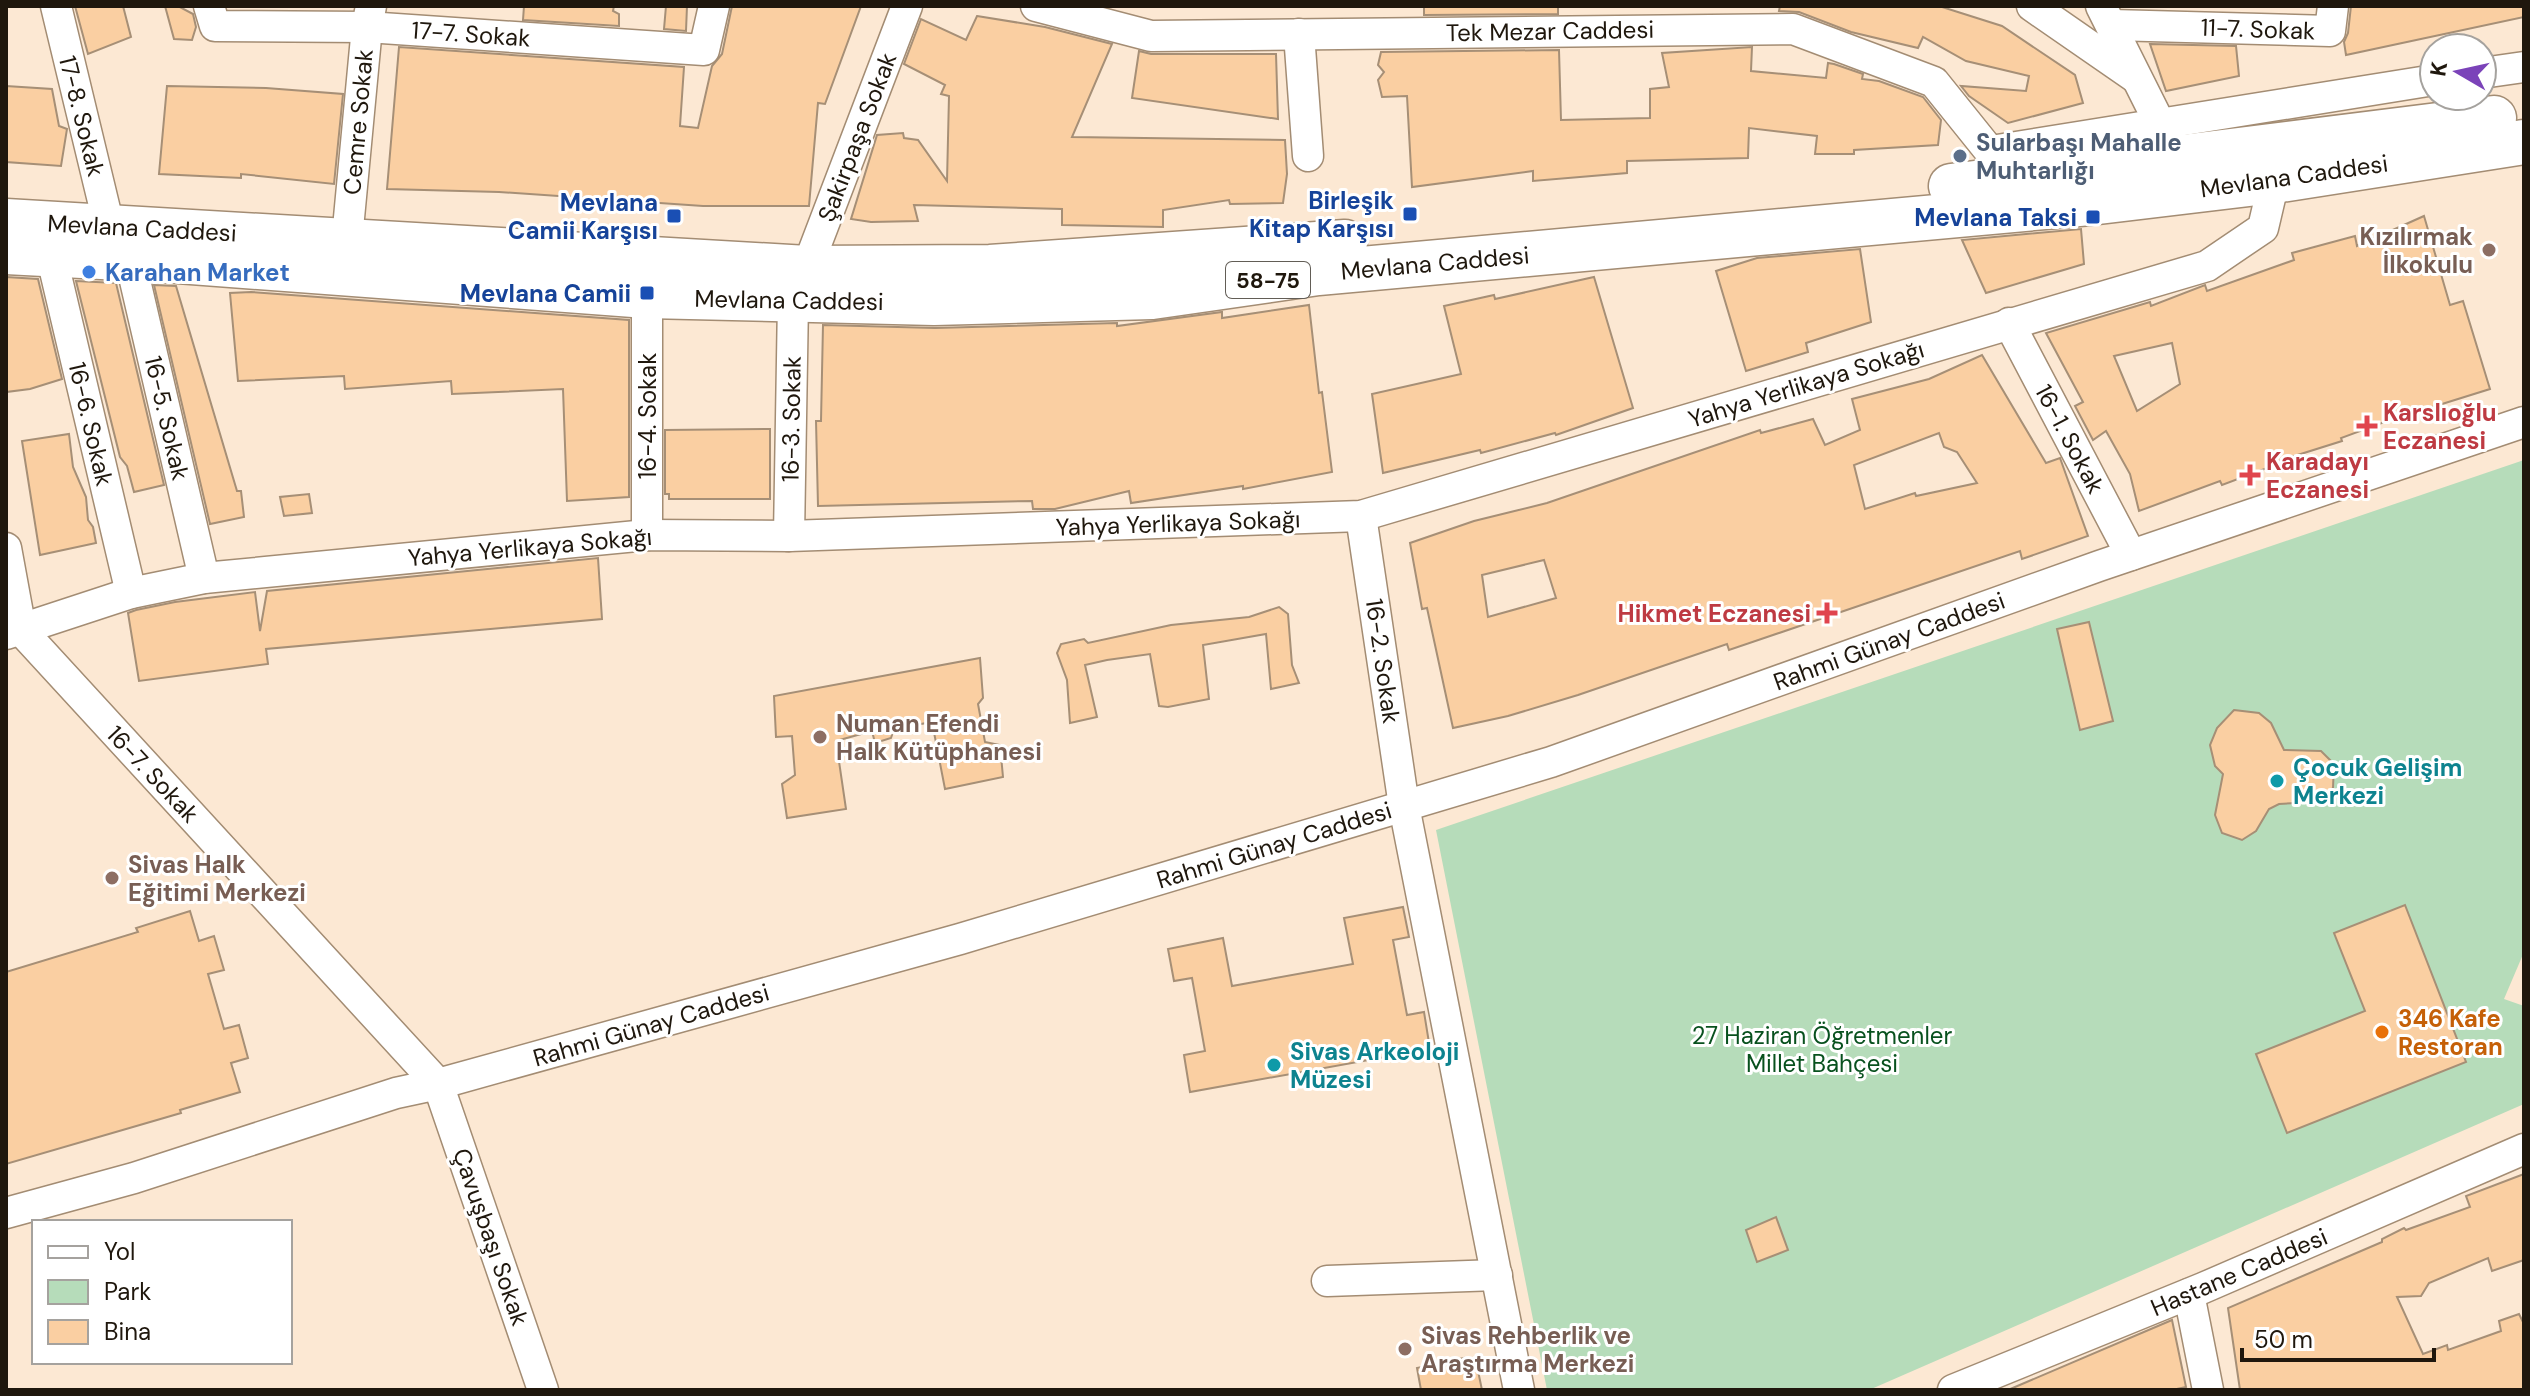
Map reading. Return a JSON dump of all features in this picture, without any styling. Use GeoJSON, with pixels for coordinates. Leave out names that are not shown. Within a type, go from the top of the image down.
{"type":"FeatureCollection","features":[{"type":"Feature","properties":{"kind":"main road","name":"Mevlana Caddesi"},"geometry":{"type":"LineString","coordinates":[[6,221],[120,242],[647,296],[1621,219],[2167,139],[2524,114]]}},
{"type":"Feature","properties":{"kind":"main road","name":"Mevlana Caddesi"},"geometry":{"type":"LineString","coordinates":[[6,252],[51,254],[120,242],[347,239],[621,258],[934,303],[1152,297],[1318,273],[2090,203],[2274,181],[2524,142]]}},
{"type":"Feature","properties":{"kind":"street","name":"17-8. Sokak"},"geometry":{"type":"LineString","coordinates":[[56,6],[120,242]]}},
{"type":"Feature","properties":{"kind":"street","name":"17-7. Sokak"},"geometry":{"type":"LineString","coordinates":[[209,6],[215,26],[369,16],[704,50],[714,6]]}},
{"type":"Feature","properties":{"kind":"street","name":"Şakirpaşa Sokak"},"geometry":{"type":"LineString","coordinates":[[800,285],[907,6]]}},
{"type":"Feature","properties":{"kind":"street","name":"Tek Mezar Caddesi"},"geometry":{"type":"LineString","coordinates":[[1036,6],[1151,36],[1299,34],[1652,18],[1795,18],[1934,82],[2002,165]]}},
{"type":"Feature","properties":{"kind":"street"},"geometry":{"type":"LineString","coordinates":[[2032,6],[2138,80]]}},
{"type":"Feature","properties":{"kind":"street","name":"11-7. Sokak"},"geometry":{"type":"LineString","coordinates":[[2107,16],[2330,31],[2333,6]]}},
{"type":"Feature","properties":{"kind":"street","name":"Cemre Sokak"},"geometry":{"type":"LineString","coordinates":[[347,239],[369,16]]}},
{"type":"Feature","properties":{"kind":"street"},"geometry":{"type":"LineString","coordinates":[[2107,16],[2167,139],[2418,84]]}},
{"type":"Feature","properties":{"kind":"street"},"geometry":{"type":"LineString","coordinates":[[1299,34],[1308,156]]}},
{"type":"Feature","properties":{"kind":"street"},"geometry":{"type":"LineString","coordinates":[[2498,71],[2524,67]]}},
{"type":"Feature","properties":{"kind":"street","name":"Yahya Yerlikaya Sokağı"},"geometry":{"type":"LineString","coordinates":[[14,632],[131,593],[204,578],[647,535],[789,536],[1361,516],[2207,266],[2263,228],[2274,181]]}},
{"type":"Feature","properties":{"kind":"street","name":"16-5. Sokak"},"geometry":{"type":"LineString","coordinates":[[120,242],[204,578]]}},
{"type":"Feature","properties":{"kind":"street","name":"16-6. Sokak"},"geometry":{"type":"LineString","coordinates":[[51,254],[131,593]]}},
{"type":"Feature","properties":{"kind":"street","name":"16-3. Sokak"},"geometry":{"type":"LineString","coordinates":[[789,536],[800,285]]}},
{"type":"Feature","properties":{"kind":"street","name":"16-4. Sokak"},"geometry":{"type":"LineString","coordinates":[[647,296],[647,535]]}},
{"type":"Feature","properties":{"kind":"street","name":"16-1. Sokak"},"geometry":{"type":"LineString","coordinates":[[2009,323],[2131,555]]}},
{"type":"Feature","properties":{"kind":"street","name":"Rahmi Günay Caddesi"},"geometry":{"type":"LineString","coordinates":[[6,1213],[134,1178],[396,1093],[960,939],[1551,762],[2131,555],[2524,422]]}},
{"type":"Feature","properties":{"kind":"street","name":"16-2. Sokak"},"geometry":{"type":"LineString","coordinates":[[1361,516],[1404,806],[1519,1390]]}},
{"type":"Feature","properties":{"kind":"street"},"geometry":{"type":"LineString","coordinates":[[6,548],[14,632]]}},
{"type":"Feature","properties":{"kind":"street","name":"16-7. Sokak"},"geometry":{"type":"LineString","coordinates":[[14,632],[438,1084]]}},
{"type":"Feature","properties":{"kind":"street","name":"Çavuşbaşı Sokak"},"geometry":{"type":"LineString","coordinates":[[438,1084],[543,1390]]}},
{"type":"Feature","properties":{"kind":"street","name":"Hastane Caddesi"},"geometry":{"type":"LineString","coordinates":[[1953,1390],[2189,1294],[2524,1149]]}},
{"type":"Feature","properties":{"kind":"street"},"geometry":{"type":"LineString","coordinates":[[1327,1281],[1497,1275]]}},
{"type":"Feature","properties":{"kind":"street"},"geometry":{"type":"LineString","coordinates":[[2189,1294],[2208,1390]]}},
{"type":"Feature","properties":{"kind":"green space","name":"27 Haziran Öğretmenler Millet Bahçesi"},"geometry":{"type":"Polygon","coordinates":[[[2524,460],[2524,952],[2504,999],[2524,1006],[2524,1104],[1869,1390],[1547,1390],[1436,830],[2524,460]]]}},
{"type":"Feature","properties":{"kind":"building"},"geometry":{"type":"Polygon","coordinates":[[[75,6],[123,6],[131,37],[88,54],[75,6]]]}},
{"type":"Feature","properties":{"kind":"building"},"geometry":{"type":"Polygon","coordinates":[[[165,6],[178,6],[193,14],[196,27],[192,40],[174,39],[165,6]]]}},
{"type":"Feature","properties":{"kind":"building"},"geometry":{"type":"Polygon","coordinates":[[[524,6],[614,6],[613,11],[619,14],[619,26],[523,20],[524,6]]]}},
{"type":"Feature","properties":{"kind":"building"},"geometry":{"type":"Polygon","coordinates":[[[666,6],[687,6],[686,31],[664,29],[666,6]]]}},
{"type":"Feature","properties":{"kind":"building"},"geometry":{"type":"Polygon","coordinates":[[[732,6],[861,6],[825,104],[818,103],[809,206],[703,206],[499,192],[387,189],[399,47],[684,67],[680,126],[698,128],[712,66],[722,54],[732,6]]]}},
{"type":"Feature","properties":{"kind":"building"},"geometry":{"type":"Polygon","coordinates":[[[1424,6],[1558,6],[1558,14],[1424,15],[1424,6]]]}},
{"type":"Feature","properties":{"kind":"building"},"geometry":{"type":"Polygon","coordinates":[[[1780,6],[1939,6],[2002,26],[2075,75],[2083,103],[2008,123],[1969,96],[1961,86],[2026,91],[2029,76],[1966,61],[1923,37],[1918,48],[1851,32],[1799,12],[1779,11],[1780,6]]]}},
{"type":"Feature","properties":{"kind":"building"},"geometry":{"type":"Polygon","coordinates":[[[2351,6],[2524,6],[2524,17],[2454,32],[2418,32],[2418,40],[2346,55],[2344,42],[2351,6]]]}},
{"type":"Feature","properties":{"kind":"building"},"geometry":{"type":"Polygon","coordinates":[[[977,16],[1045,27],[1112,44],[1072,137],[1285,140],[1287,174],[1283,203],[1230,204],[1229,200],[1163,210],[1163,227],[1062,225],[1062,209],[914,205],[918,221],[871,222],[851,219],[877,135],[903,133],[904,138],[918,140],[947,181],[949,96],[941,94],[945,85],[904,64],[921,19],[966,40],[977,16]]]}},
{"type":"Feature","properties":{"kind":"building"},"geometry":{"type":"Polygon","coordinates":[[[2150,44],[2236,46],[2239,76],[2166,91],[2150,44]]]}},
{"type":"Feature","properties":{"kind":"building"},"geometry":{"type":"Polygon","coordinates":[[[1752,47],[1751,71],[1826,78],[1828,63],[1863,74],[1862,79],[1879,81],[1923,97],[1941,120],[1938,145],[1854,150],[1854,154],[1815,154],[1817,136],[1749,128],[1748,158],[1627,161],[1627,173],[1533,181],[1533,171],[1412,187],[1407,96],[1382,97],[1378,80],[1384,72],[1378,65],[1381,52],[1559,50],[1561,120],[1650,118],[1650,89],[1669,87],[1662,53],[1752,47]]]}},
{"type":"Feature","properties":{"kind":"building"},"geometry":{"type":"Polygon","coordinates":[[[1139,51],[1151,54],[1276,54],[1278,119],[1132,98],[1139,51]]]}},
{"type":"Feature","properties":{"kind":"building"},"geometry":{"type":"Polygon","coordinates":[[[6,86],[52,89],[59,126],[67,129],[61,166],[6,162],[6,86]]]}},
{"type":"Feature","properties":{"kind":"building"},"geometry":{"type":"Polygon","coordinates":[[[167,86],[266,88],[343,94],[334,184],[241,174],[241,178],[159,174],[167,86]]]}},
{"type":"Feature","properties":{"kind":"building"},"geometry":{"type":"Polygon","coordinates":[[[2424,216],[2450,305],[2463,301],[2490,389],[2425,407],[2341,438],[2342,441],[2269,464],[2270,467],[2222,485],[2220,481],[2139,511],[2130,474],[2106,431],[2093,440],[2075,406],[2083,402],[2046,333],[2150,302],[2151,306],[2205,285],[2207,291],[2294,260],[2292,253],[2355,236],[2357,246],[2424,216]],[[2172,343],[2114,356],[2137,411],[2180,384],[2172,343]]]}},
{"type":"Feature","properties":{"kind":"building"},"geometry":{"type":"Polygon","coordinates":[[[2081,229],[2084,264],[1986,293],[1962,240],[2081,229]]]}},
{"type":"Feature","properties":{"kind":"building"},"geometry":{"type":"Polygon","coordinates":[[[1860,249],[1871,322],[1806,343],[1808,352],[1746,371],[1716,271],[1757,258],[1860,249]]]}},
{"type":"Feature","properties":{"kind":"building"},"geometry":{"type":"Polygon","coordinates":[[[6,277],[38,279],[62,379],[30,389],[6,392],[6,277]]]}},
{"type":"Feature","properties":{"kind":"building"},"geometry":{"type":"Polygon","coordinates":[[[1594,277],[1633,408],[1556,435],[1383,473],[1372,394],[1461,374],[1444,306],[1494,295],[1495,299],[1594,277]]]}},
{"type":"Feature","properties":{"kind":"building"},"geometry":{"type":"Polygon","coordinates":[[[76,281],[116,283],[164,485],[134,492],[127,466],[120,457],[76,281]]]}},
{"type":"Feature","properties":{"kind":"building"},"geometry":{"type":"Polygon","coordinates":[[[154,285],[176,286],[237,491],[241,491],[244,517],[210,524],[154,285]]]}},
{"type":"Feature","properties":{"kind":"building"},"geometry":{"type":"Polygon","coordinates":[[[251,292],[629,320],[629,497],[567,501],[563,389],[452,394],[451,381],[345,389],[344,376],[238,381],[230,293],[251,292]]]}},
{"type":"Feature","properties":{"kind":"building"},"geometry":{"type":"Polygon","coordinates":[[[1309,305],[1332,472],[1243,489],[1243,486],[1131,503],[1129,491],[1055,509],[1033,509],[1032,501],[818,506],[816,421],[821,421],[823,325],[935,328],[1117,323],[1117,326],[1222,312],[1222,318],[1309,305]]]}},
{"type":"Feature","properties":{"kind":"building"},"geometry":{"type":"Polygon","coordinates":[[[1982,355],[2046,463],[2060,458],[2088,536],[2022,559],[2020,551],[1729,650],[1727,644],[1578,695],[1508,716],[1453,728],[1427,608],[1422,609],[1410,543],[1474,521],[1547,503],[1760,430],[1761,433],[1813,419],[1825,445],[1860,430],[1852,399],[1929,379],[1982,355]],[[1939,433],[1854,465],[1865,509],[1915,493],[1916,496],[1977,483],[1957,452],[1944,447],[1939,433]],[[1544,560],[1482,575],[1488,617],[1556,598],[1544,560]]]}},
{"type":"Feature","properties":{"kind":"building"},"geometry":{"type":"Polygon","coordinates":[[[770,429],[770,499],[669,499],[669,494],[665,494],[665,430],[770,429]]]}},
{"type":"Feature","properties":{"kind":"building"},"geometry":{"type":"Polygon","coordinates":[[[69,434],[73,467],[86,497],[88,520],[93,527],[96,543],[40,555],[22,441],[69,434]]]}},
{"type":"Feature","properties":{"kind":"building"},"geometry":{"type":"Polygon","coordinates":[[[309,494],[312,513],[284,516],[280,497],[309,494]]]}},
{"type":"Feature","properties":{"kind":"building"},"geometry":{"type":"Polygon","coordinates":[[[598,558],[602,619],[266,649],[268,664],[139,681],[128,613],[136,610],[255,592],[260,631],[267,591],[598,558]]]}},
{"type":"Feature","properties":{"kind":"building"},"geometry":{"type":"Polygon","coordinates":[[[1279,607],[1288,614],[1292,665],[1299,683],[1271,689],[1266,634],[1203,645],[1209,699],[1168,707],[1159,706],[1150,654],[1107,660],[1085,665],[1097,717],[1070,723],[1067,680],[1057,653],[1061,644],[1084,639],[1088,643],[1171,625],[1249,617],[1279,607]]]}},
{"type":"Feature","properties":{"kind":"building"},"geometry":{"type":"Polygon","coordinates":[[[2089,622],[2113,721],[2080,730],[2057,629],[2089,622]]]}},
{"type":"Feature","properties":{"kind":"building","name":"Numan Efendi Halk Kütüphanesi"},"geometry":{"type":"Polygon","coordinates":[[[980,658],[983,698],[978,704],[985,742],[1000,745],[1003,777],[945,789],[932,722],[894,729],[891,738],[875,743],[872,731],[836,741],[846,809],[787,818],[782,784],[795,775],[792,736],[776,737],[774,696],[980,658]]]}},
{"type":"Feature","properties":{"kind":"building","name":"Çocuk Gelişim Merkezi"},"geometry":{"type":"Polygon","coordinates":[[[2234,710],[2259,713],[2271,723],[2284,750],[2321,751],[2334,764],[2333,788],[2316,802],[2279,804],[2269,809],[2256,831],[2242,840],[2222,833],[2215,815],[2223,774],[2215,766],[2210,745],[2217,728],[2234,710]]]}},
{"type":"Feature","properties":{"kind":"building","name":"346 Kafe Restoran"},"geometry":{"type":"Polygon","coordinates":[[[2405,905],[2466,1062],[2287,1133],[2256,1054],[2365,1011],[2334,933],[2405,905]]]}},
{"type":"Feature","properties":{"kind":"building"},"geometry":{"type":"Polygon","coordinates":[[[1403,907],[1409,937],[1393,940],[1407,1015],[1424,1012],[1430,1049],[1190,1092],[1184,1055],[1205,1051],[1192,978],[1174,981],[1168,949],[1223,938],[1232,986],[1353,964],[1344,918],[1403,907]]]}},
{"type":"Feature","properties":{"kind":"building"},"geometry":{"type":"Polygon","coordinates":[[[190,911],[199,941],[214,936],[224,970],[208,974],[224,1029],[239,1025],[248,1058],[231,1063],[240,1092],[180,1110],[181,1113],[6,1164],[6,972],[138,932],[136,928],[190,911]]]}},
{"type":"Feature","properties":{"kind":"building"},"geometry":{"type":"Polygon","coordinates":[[[2524,1174],[2524,1260],[2492,1271],[2488,1258],[2429,1283],[2421,1296],[2397,1297],[2423,1354],[2447,1345],[2448,1350],[2501,1331],[2499,1321],[2519,1314],[2524,1324],[2524,1390],[2240,1390],[2228,1308],[2382,1242],[2382,1239],[2404,1228],[2406,1230],[2470,1207],[2466,1196],[2524,1174]]]}},
{"type":"Feature","properties":{"kind":"building"},"geometry":{"type":"Polygon","coordinates":[[[1776,1217],[1788,1250],[1757,1262],[1746,1230],[1776,1217]]]}},
{"type":"Feature","properties":{"kind":"building"},"geometry":{"type":"Polygon","coordinates":[[[2172,1320],[2186,1387],[2172,1390],[2008,1390],[2172,1320]]]}},
{"type":"Feature","properties":{"kind":"building"},"geometry":{"type":"Polygon","coordinates":[[[1464,1358],[1466,1368],[1477,1366],[1482,1390],[1421,1390],[1417,1368],[1464,1358]]]}},
{"type":"Feature","properties":{"kind":"place","name":"Sularbaşı Mahalle Muhtarlığı"},"geometry":{"type":"Point","coordinates":[1960,156]}},
{"type":"Feature","properties":{"kind":"place","name":"Birleşik Kitap Karşısı"},"geometry":{"type":"Point","coordinates":[1410,214]}},
{"type":"Feature","properties":{"kind":"place","name":"Mevlana Camii Karşısı"},"geometry":{"type":"Point","coordinates":[674,216]}},
{"type":"Feature","properties":{"kind":"place","name":"Mevlana Taksi"},"geometry":{"type":"Point","coordinates":[2093,217]}},
{"type":"Feature","properties":{"kind":"place","name":"Kızılırmak İlkokulu"},"geometry":{"type":"Point","coordinates":[2489,250]}},
{"type":"Feature","properties":{"kind":"place","name":"Karahan Market"},"geometry":{"type":"Point","coordinates":[89,272]}},
{"type":"Feature","properties":{"kind":"place","name":"Mevlana Camii"},"geometry":{"type":"Point","coordinates":[647,293]}},
{"type":"Feature","properties":{"kind":"place","name":"Karslıoğlu Eczanesi"},"geometry":{"type":"Point","coordinates":[2367,426]}},
{"type":"Feature","properties":{"kind":"place","name":"Karadayı Eczanesi"},"geometry":{"type":"Point","coordinates":[2250,475]}},
{"type":"Feature","properties":{"kind":"place","name":"Hikmet Eczanesi"},"geometry":{"type":"Point","coordinates":[1827,613]}},
{"type":"Feature","properties":{"kind":"place","name":"Numan Efendi Halk Kütüphanesi"},"geometry":{"type":"Point","coordinates":[820,737]}},
{"type":"Feature","properties":{"kind":"place","name":"Çocuk Gelişim Merkezi"},"geometry":{"type":"Point","coordinates":[2277,781]}},
{"type":"Feature","properties":{"kind":"place","name":"Sivas Halk Eğitimi Merkezi"},"geometry":{"type":"Point","coordinates":[112,878]}},
{"type":"Feature","properties":{"kind":"place","name":"346 Kafe Restoran"},"geometry":{"type":"Point","coordinates":[2382,1032]}},
{"type":"Feature","properties":{"kind":"place","name":"Sivas Arkeoloji Müzesi"},"geometry":{"type":"Point","coordinates":[1274,1065]}},
{"type":"Feature","properties":{"kind":"place","name":"Sivas Rehberlik ve Araştırma Merkezi"},"geometry":{"type":"Point","coordinates":[1405,1349]}}]}
